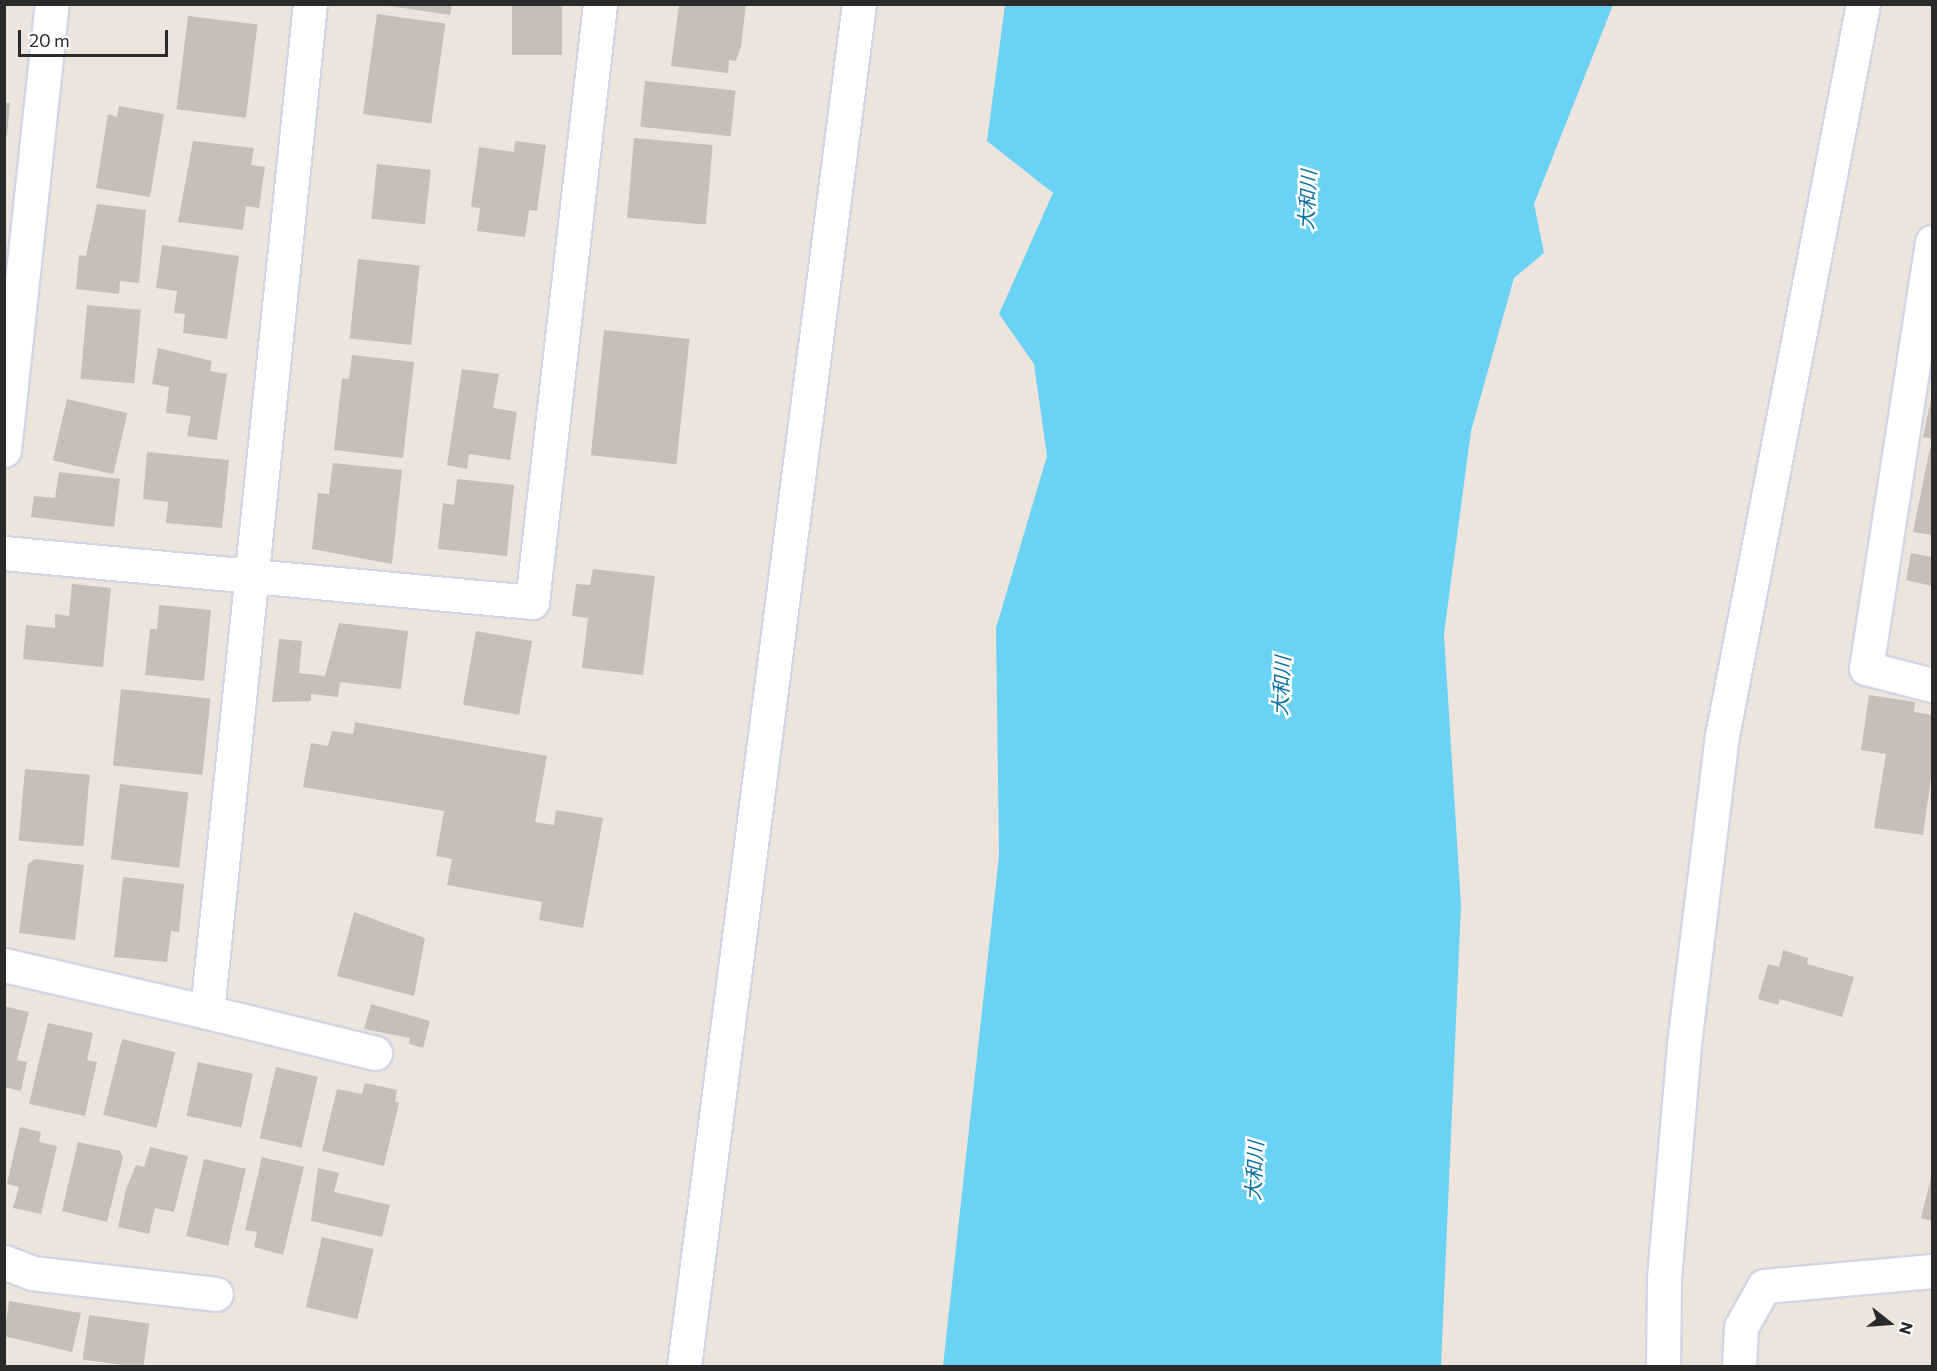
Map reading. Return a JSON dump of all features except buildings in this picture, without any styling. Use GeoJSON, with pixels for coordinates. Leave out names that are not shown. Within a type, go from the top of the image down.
{"type":"FeatureCollection","features":[{"type":"Feature","properties":{"kind":"street"},"geometry":{"type":"LineString","coordinates":[[4,450],[52,4]]}},
{"type":"Feature","properties":{"kind":"street"},"geometry":{"type":"LineString","coordinates":[[207,1012],[256,578],[310,4]]}},
{"type":"Feature","properties":{"kind":"street"},"geometry":{"type":"LineString","coordinates":[[4,553],[532,602],[600,4]]}},
{"type":"Feature","properties":{"kind":"street"},"geometry":{"type":"LineString","coordinates":[[684,1366],[860,4]]}},
{"type":"Feature","properties":{"kind":"street"},"geometry":{"type":"LineString","coordinates":[[1663,1366],[1664,1278],[1684,1044],[1722,736],[1863,4]]}},
{"type":"Feature","properties":{"kind":"street"},"geometry":{"type":"LineString","coordinates":[[1932,242],[1866,668],[1932,685]]}},
{"type":"Feature","properties":{"kind":"street"},"geometry":{"type":"LineString","coordinates":[[4,965],[375,1053]]}},
{"type":"Feature","properties":{"kind":"street"},"geometry":{"type":"LineString","coordinates":[[4,1262],[32,1273],[216,1294]]}},
{"type":"Feature","properties":{"kind":"street"},"geometry":{"type":"LineString","coordinates":[[1739,1366],[1741,1327],[1764,1286],[1932,1271]]}},
{"type":"Feature","properties":{"kind":"water","name":"大和川"},"geometry":{"type":"Polygon","coordinates":[[[1005,5],[1613,5],[1534,204],[1544,253],[1514,278],[1471,431],[1444,634],[1461,905],[1441,1366],[943,1366],[999,856],[996,628],[1047,456],[1034,364],[999,314],[1053,193],[987,141],[1005,5]]]}}]}
